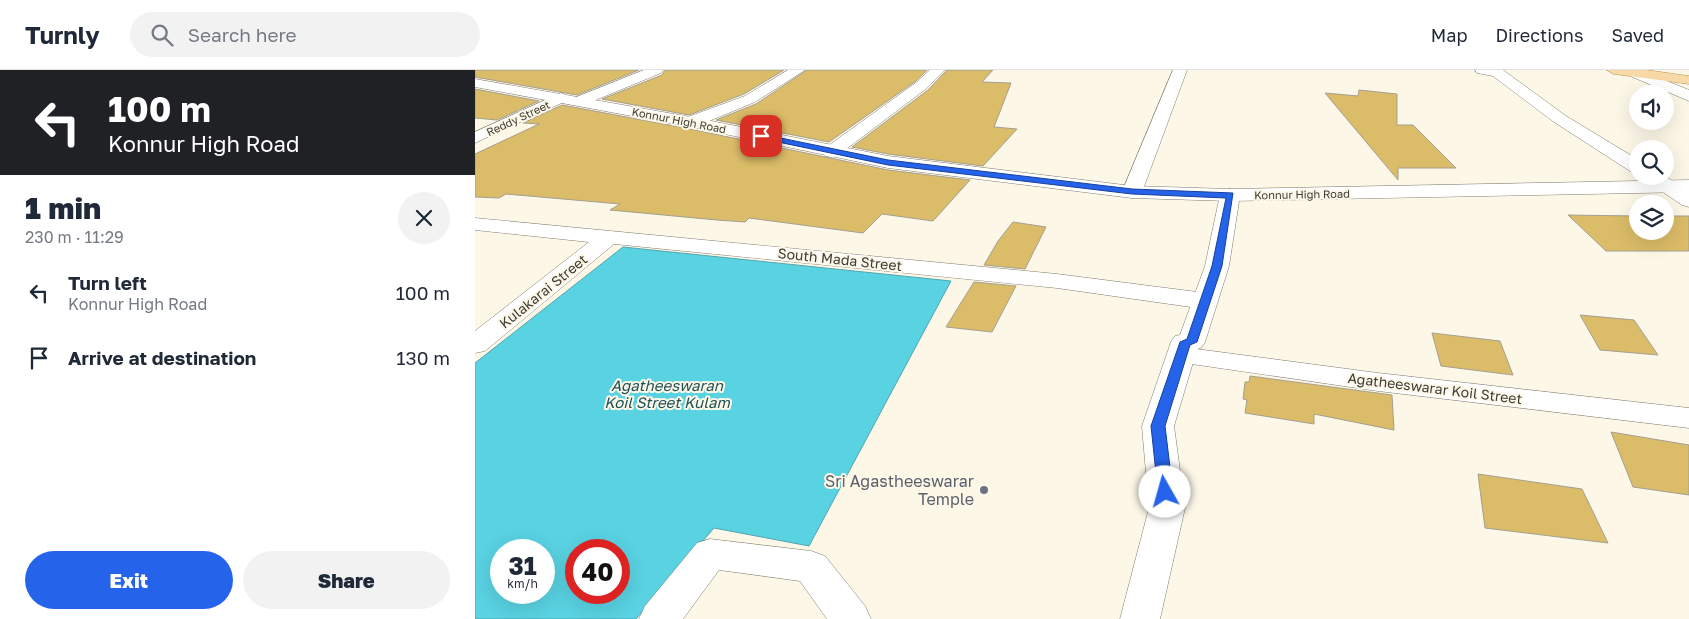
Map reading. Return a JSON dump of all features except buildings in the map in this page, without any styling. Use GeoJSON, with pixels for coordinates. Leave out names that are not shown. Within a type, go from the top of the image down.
{"type":"FeatureCollection","features":[{"type":"Feature","properties":{"kind":"main road"},"geometry":{"type":"LineString","coordinates":[[1614,70],[1689,74]]}},
{"type":"Feature","properties":{"kind":"main road"},"geometry":{"type":"LineString","coordinates":[[1642,72],[1689,80]]}},
{"type":"Feature","properties":{"kind":"street"},"geometry":{"type":"LineString","coordinates":[[580,101],[656,70]]}},
{"type":"Feature","properties":{"kind":"street"},"geometry":{"type":"LineString","coordinates":[[691,122],[750,99],[798,70]]}},
{"type":"Feature","properties":{"kind":"street"},"geometry":{"type":"LineString","coordinates":[[831,152],[922,85],[938,70]]}},
{"type":"Feature","properties":{"kind":"street"},"geometry":{"type":"LineString","coordinates":[[1132,192],[1180,70]]}},
{"type":"Feature","properties":{"kind":"street"},"geometry":{"type":"LineString","coordinates":[[1482,70],[1497,72],[1560,119],[1629,163]]}},
{"type":"Feature","properties":{"kind":"street"},"geometry":{"type":"LineString","coordinates":[[1642,72],[1689,96]]}},
{"type":"Feature","properties":{"kind":"street","name":"Konnur High Road"},"geometry":{"type":"LineString","coordinates":[[475,83],[691,122],[831,152],[888,162],[1132,192],[1230,195],[1629,183]]}},
{"type":"Feature","properties":{"kind":"street","name":"Reddy Street"},"geometry":{"type":"LineString","coordinates":[[475,138],[561,98]]}},
{"type":"Feature","properties":{"kind":"street","name":"Konnur High Road"},"geometry":{"type":"LineString","coordinates":[[1674,184],[1689,186]]}},
{"type":"Feature","properties":{"kind":"street"},"geometry":{"type":"LineString","coordinates":[[1665,185],[1689,201]]}},
{"type":"Feature","properties":{"kind":"street"},"geometry":{"type":"LineString","coordinates":[[1140,619],[1167,508],[1158,426],[1185,342],[1191,342],[1217,266],[1230,195]]}},
{"type":"Feature","properties":{"kind":"street","name":"South Mada Street"},"geometry":{"type":"LineString","coordinates":[[475,224],[1057,281],[1205,301]]}},
{"type":"Feature","properties":{"kind":"street","name":"Kulakarai Street"},"geometry":{"type":"LineString","coordinates":[[475,345],[611,236]]}},
{"type":"Feature","properties":{"kind":"street","name":"Agatheeswarar Koil Street"},"geometry":{"type":"LineString","coordinates":[[1181,355],[1378,382],[1689,418]]}},
{"type":"Feature","properties":{"kind":"street"},"geometry":{"type":"LineString","coordinates":[[659,619],[710,554],[811,567],[851,619]]}},
{"type":"Feature","properties":{"kind":"water","name":"Agatheeswaran Koil Street Kulam"},"geometry":{"type":"Polygon","coordinates":[[[623,247],[951,281],[809,546],[714,528],[636,619],[475,619],[475,363],[623,247]]]}},
{"type":"Feature","properties":{"kind":"place","name":"Sri Agastheeswarar Temple"},"geometry":{"type":"Point","coordinates":[984,490]}},
{"type":"Feature","properties":{"kind":"route"},"geometry":{"type":"LineString","coordinates":[[761,136],[831,152],[888,162],[1132,192],[1230,195],[1217,266],[1191,342],[1185,342],[1158,426],[1165,492]]}}]}
